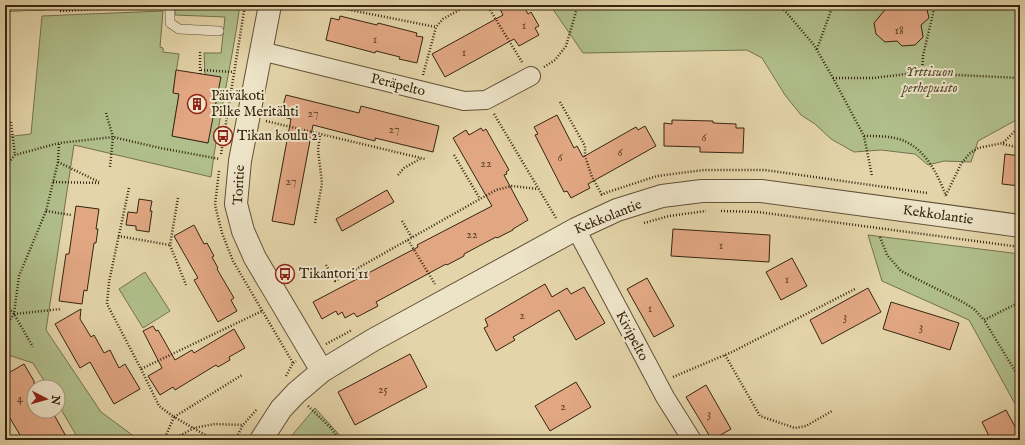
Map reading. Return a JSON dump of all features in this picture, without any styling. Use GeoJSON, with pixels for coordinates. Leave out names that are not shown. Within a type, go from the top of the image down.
{"type":"FeatureCollection","features":[{"type":"Feature","properties":{"kind":"street","name":"Toritie"},"geometry":{"type":"LineString","coordinates":[[270,5],[240,161],[236,204],[243,231],[255,258],[322,371]]}},
{"type":"Feature","properties":{"kind":"street","name":"Peräpelto"},"geometry":{"type":"LineString","coordinates":[[261,51],[464,101],[486,100],[531,76]]}},
{"type":"Feature","properties":{"kind":"street","name":"Kekkolantie"},"geometry":{"type":"LineString","coordinates":[[261,440],[281,409],[296,392],[322,371],[373,340],[576,230],[617,210],[662,196],[702,191],[761,192],[1020,226]]}},
{"type":"Feature","properties":{"kind":"street","name":"Kivipelto"},"geometry":{"type":"LineString","coordinates":[[576,230],[658,384],[692,440]]}},
{"type":"Feature","properties":{"kind":"lane"},"geometry":{"type":"LineString","coordinates":[[5,8],[50,5]]}},
{"type":"Feature","properties":{"kind":"lane"},"geometry":{"type":"LineString","coordinates":[[170,5],[170,23],[179,29],[219,31]]}},
{"type":"Feature","properties":{"kind":"path"},"geometry":{"type":"LineString","coordinates":[[60,11],[170,5]]}},
{"type":"Feature","properties":{"kind":"path"},"geometry":{"type":"LineString","coordinates":[[325,5],[436,27]]}},
{"type":"Feature","properties":{"kind":"path"},"geometry":{"type":"LineString","coordinates":[[419,90],[436,27],[442,19],[468,5]]}},
{"type":"Feature","properties":{"kind":"path"},"geometry":{"type":"LineString","coordinates":[[487,5],[531,76],[555,60],[566,46],[578,5]]}},
{"type":"Feature","properties":{"kind":"path"},"geometry":{"type":"LineString","coordinates":[[780,5],[817,50],[833,78],[864,136],[872,176]]}},
{"type":"Feature","properties":{"kind":"path"},"geometry":{"type":"LineString","coordinates":[[817,50],[833,5]]}},
{"type":"Feature","properties":{"kind":"path"},"geometry":{"type":"LineString","coordinates":[[922,74],[923,56],[935,5]]}},
{"type":"Feature","properties":{"kind":"path"},"geometry":{"type":"LineString","coordinates":[[1004,5],[1020,9]]}},
{"type":"Feature","properties":{"kind":"path"},"geometry":{"type":"LineString","coordinates":[[200,52],[200,74]]}},
{"type":"Feature","properties":{"kind":"path"},"geometry":{"type":"LineString","coordinates":[[201,70],[234,72]]}},
{"type":"Feature","properties":{"kind":"path"},"geometry":{"type":"LineString","coordinates":[[833,78],[872,78],[915,73],[1020,78]]}},
{"type":"Feature","properties":{"kind":"path"},"geometry":{"type":"LineString","coordinates":[[486,100],[556,218]]}},
{"type":"Feature","properties":{"kind":"path"},"geometry":{"type":"LineString","coordinates":[[560,102],[585,146],[585,156],[592,177],[602,195]]}},
{"type":"Feature","properties":{"kind":"path"},"geometry":{"type":"LineString","coordinates":[[106,113],[113,137],[110,167]]}},
{"type":"Feature","properties":{"kind":"path"},"geometry":{"type":"LineString","coordinates":[[267,113],[266,121],[425,160]]}},
{"type":"Feature","properties":{"kind":"path"},"geometry":{"type":"LineString","coordinates":[[11,122],[15,155]]}},
{"type":"Feature","properties":{"kind":"path"},"geometry":{"type":"LineString","coordinates":[[1003,144],[1020,126]]}},
{"type":"Feature","properties":{"kind":"path"},"geometry":{"type":"LineString","coordinates":[[315,223],[322,183],[318,150],[320,134]]}},
{"type":"Feature","properties":{"kind":"path"},"geometry":{"type":"LineString","coordinates":[[864,136],[896,138],[916,148],[931,164],[940,180],[946,196],[961,164],[969,154],[978,148],[1003,144],[1020,148]]}},
{"type":"Feature","properties":{"kind":"path"},"geometry":{"type":"LineString","coordinates":[[5,168],[15,155],[59,143],[113,137],[160,148],[220,159]]}},
{"type":"Feature","properties":{"kind":"path"},"geometry":{"type":"LineString","coordinates":[[5,327],[14,314],[19,276],[46,211],[58,162],[59,143]]}},
{"type":"Feature","properties":{"kind":"path"},"geometry":{"type":"LineString","coordinates":[[454,155],[480,200]]}},
{"type":"Feature","properties":{"kind":"path"},"geometry":{"type":"LineString","coordinates":[[398,175],[404,168],[420,158]]}},
{"type":"Feature","properties":{"kind":"path"},"geometry":{"type":"LineString","coordinates":[[53,182],[101,183],[58,162]]}},
{"type":"Feature","properties":{"kind":"path"},"geometry":{"type":"LineString","coordinates":[[326,265],[335,281],[496,190],[512,186],[538,189]]}},
{"type":"Feature","properties":{"kind":"path"},"geometry":{"type":"LineString","coordinates":[[129,188],[109,282],[107,304],[159,406],[174,417],[214,440]]}},
{"type":"Feature","properties":{"kind":"path"},"geometry":{"type":"LineString","coordinates":[[178,198],[170,245],[186,285]]}},
{"type":"Feature","properties":{"kind":"path"},"geometry":{"type":"LineString","coordinates":[[46,211],[72,215]]}},
{"type":"Feature","properties":{"kind":"path"},"geometry":{"type":"LineString","coordinates":[[641,223],[669,216],[708,211]]}},
{"type":"Feature","properties":{"kind":"path"},"geometry":{"type":"LineString","coordinates":[[715,211],[758,212],[1020,247]]}},
{"type":"Feature","properties":{"kind":"path"},"geometry":{"type":"LineString","coordinates":[[402,221],[412,238]]}},
{"type":"Feature","properties":{"kind":"path"},"geometry":{"type":"LineString","coordinates":[[118,236],[170,245]]}},
{"type":"Feature","properties":{"kind":"path"},"geometry":{"type":"LineString","coordinates":[[880,237],[887,255],[901,271],[974,309],[984,320],[1020,379]]}},
{"type":"Feature","properties":{"kind":"path"},"geometry":{"type":"LineString","coordinates":[[408,240],[434,284]]}},
{"type":"Feature","properties":{"kind":"path"},"geometry":{"type":"LineString","coordinates":[[658,384],[725,355],[855,289]]}},
{"type":"Feature","properties":{"kind":"path"},"geometry":{"type":"LineString","coordinates":[[984,320],[1020,302]]}},
{"type":"Feature","properties":{"kind":"path"},"geometry":{"type":"LineString","coordinates":[[5,304],[14,314],[33,347]]}},
{"type":"Feature","properties":{"kind":"path"},"geometry":{"type":"LineString","coordinates":[[14,314],[61,309]]}},
{"type":"Feature","properties":{"kind":"path"},"geometry":{"type":"LineString","coordinates":[[141,369],[262,311]]}},
{"type":"Feature","properties":{"kind":"path"},"geometry":{"type":"LineString","coordinates":[[725,355],[760,416],[795,428],[806,426],[832,411]]}},
{"type":"Feature","properties":{"kind":"path"},"geometry":{"type":"LineString","coordinates":[[164,440],[174,417],[242,375]]}},
{"type":"Feature","properties":{"kind":"path"},"geometry":{"type":"LineString","coordinates":[[304,412],[308,406],[314,402]]}},
{"type":"Feature","properties":{"kind":"path"},"geometry":{"type":"LineString","coordinates":[[308,406],[340,440]]}},
{"type":"Feature","properties":{"kind":"path"},"geometry":{"type":"LineString","coordinates":[[172,440],[194,428],[215,424],[243,425]]}},
{"type":"Feature","properties":{"kind":"path"},"geometry":{"type":"LineString","coordinates":[[5,431],[11,440]]}},
{"type":"Feature","properties":{"kind":"green space"},"geometry":{"type":"Polygon","coordinates":[[[192,5],[240,5],[217,134],[211,177],[74,145],[46,330],[101,412],[139,440],[81,440],[76,435],[66,418],[66,379],[43,379],[33,363],[5,354],[5,137],[31,134],[42,16],[163,11],[160,47],[163,48],[163,52],[179,54],[173,92],[179,94],[172,136],[208,143],[209,114],[214,114],[220,77],[205,75],[204,53],[221,53],[225,17],[175,15],[175,8],[192,5]]]}},
{"type":"Feature","properties":{"kind":"green space","name":"Yrttisuon perhepuisto"},"geometry":{"type":"Polygon","coordinates":[[[550,5],[1020,5],[1020,118],[978,141],[971,162],[944,161],[928,165],[915,154],[881,150],[854,152],[831,139],[815,124],[801,115],[785,95],[762,58],[747,50],[583,53],[550,5]]]}},
{"type":"Feature","properties":{"kind":"green space"},"geometry":{"type":"Polygon","coordinates":[[[868,235],[1020,254],[1020,413],[969,320],[882,281],[868,235]]]}},
{"type":"Feature","properties":{"kind":"green space"},"geometry":{"type":"Polygon","coordinates":[[[145,272],[170,311],[143,328],[119,289],[145,272]]]}},
{"type":"Feature","properties":{"kind":"green space"},"geometry":{"type":"Polygon","coordinates":[[[315,408],[344,440],[288,440],[315,408]]]}},
{"type":"Feature","properties":{"kind":"building"},"geometry":{"type":"Polygon","coordinates":[[[498,5],[523,5],[528,14],[531,12],[539,26],[535,28],[539,35],[519,46],[514,39],[445,77],[432,54],[503,15],[498,5]]]}},
{"type":"Feature","properties":{"kind":"building"},"geometry":{"type":"Polygon","coordinates":[[[889,5],[926,5],[929,18],[921,25],[923,37],[915,45],[902,46],[897,41],[885,42],[876,34],[874,23],[889,5]]]}},
{"type":"Feature","properties":{"kind":"building"},"geometry":{"type":"Polygon","coordinates":[[[340,16],[377,25],[378,23],[417,33],[416,36],[423,37],[417,63],[399,59],[400,57],[376,51],[375,53],[326,40],[331,18],[339,20],[340,16]]]}},
{"type":"Feature","properties":{"kind":"building","name":"Päiväkoti Pilke Meritähti"},"geometry":{"type":"Polygon","coordinates":[[[176,70],[221,77],[208,143],[172,136],[179,94],[173,93],[176,70]]]}},
{"type":"Feature","properties":{"kind":"building"},"geometry":{"type":"Polygon","coordinates":[[[286,95],[359,113],[361,106],[439,126],[433,152],[375,138],[375,141],[313,125],[294,225],[272,221],[291,119],[280,116],[286,95]]]}},
{"type":"Feature","properties":{"kind":"building"},"geometry":{"type":"Polygon","coordinates":[[[557,115],[574,148],[577,146],[583,157],[636,127],[638,130],[645,126],[656,146],[588,184],[590,188],[571,198],[567,191],[564,192],[535,135],[538,134],[534,127],[557,115]]]}},
{"type":"Feature","properties":{"kind":"building"},"geometry":{"type":"Polygon","coordinates":[[[672,120],[713,121],[713,123],[736,124],[736,128],[744,128],[743,153],[700,152],[700,147],[664,146],[664,123],[672,124],[672,120]]]}},
{"type":"Feature","properties":{"kind":"building"},"geometry":{"type":"Polygon","coordinates":[[[481,128],[483,131],[486,129],[509,170],[506,172],[507,174],[504,175],[528,220],[513,230],[497,238],[496,237],[464,254],[464,256],[447,265],[446,264],[376,302],[378,306],[357,317],[354,313],[345,318],[342,312],[338,315],[336,311],[322,319],[313,302],[492,206],[453,138],[466,130],[469,135],[481,128]]]}},
{"type":"Feature","properties":{"kind":"building"},"geometry":{"type":"Polygon","coordinates":[[[1005,154],[1020,156],[1020,186],[1002,184],[1005,154]]]}},
{"type":"Feature","properties":{"kind":"building"},"geometry":{"type":"Polygon","coordinates":[[[387,190],[394,202],[342,231],[336,219],[387,190]]]}},
{"type":"Feature","properties":{"kind":"building"},"geometry":{"type":"Polygon","coordinates":[[[139,199],[152,201],[149,232],[136,230],[136,226],[126,225],[128,212],[137,213],[139,199]]]}},
{"type":"Feature","properties":{"kind":"building"},"geometry":{"type":"Polygon","coordinates":[[[76,206],[99,209],[96,229],[98,229],[96,243],[94,243],[87,291],[84,290],[82,304],[59,301],[66,254],[69,254],[76,206]]]}},
{"type":"Feature","properties":{"kind":"building"},"geometry":{"type":"Polygon","coordinates":[[[194,225],[204,244],[207,243],[214,256],[212,257],[218,268],[217,269],[234,298],[231,300],[237,311],[218,322],[194,280],[198,278],[174,236],[194,225]]]}},
{"type":"Feature","properties":{"kind":"building"},"geometry":{"type":"Polygon","coordinates":[[[673,229],[770,235],[769,262],[671,256],[673,229]]]}},
{"type":"Feature","properties":{"kind":"building"},"geometry":{"type":"Polygon","coordinates":[[[792,258],[807,286],[781,300],[766,272],[792,258]]]}},
{"type":"Feature","properties":{"kind":"building"},"geometry":{"type":"Polygon","coordinates":[[[647,278],[674,326],[654,337],[627,289],[647,278]]]}},
{"type":"Feature","properties":{"kind":"building"},"geometry":{"type":"Polygon","coordinates":[[[545,284],[552,297],[567,288],[571,294],[584,287],[605,323],[576,340],[559,310],[513,337],[515,340],[496,351],[484,328],[488,326],[485,319],[545,284]]]}},
{"type":"Feature","properties":{"kind":"building"},"geometry":{"type":"Polygon","coordinates":[[[868,288],[881,312],[822,344],[810,320],[868,288]]]}},
{"type":"Feature","properties":{"kind":"building"},"geometry":{"type":"Polygon","coordinates":[[[891,302],[959,323],[950,350],[883,329],[891,302]]]}},
{"type":"Feature","properties":{"kind":"building"},"geometry":{"type":"Polygon","coordinates":[[[81,309],[80,319],[91,337],[94,335],[104,353],[110,350],[119,368],[125,364],[140,389],[114,404],[90,362],[80,368],[55,324],[81,309]]]}},
{"type":"Feature","properties":{"kind":"building"},"geometry":{"type":"Polygon","coordinates":[[[153,326],[156,331],[158,330],[175,360],[192,350],[194,353],[234,329],[245,348],[229,357],[230,360],[218,367],[216,365],[175,390],[173,387],[160,395],[148,376],[162,368],[143,331],[153,326]]]}},
{"type":"Feature","properties":{"kind":"building"},"geometry":{"type":"Polygon","coordinates":[[[410,354],[427,387],[355,425],[338,392],[410,354]]]}},
{"type":"Feature","properties":{"kind":"building"},"geometry":{"type":"Polygon","coordinates":[[[24,364],[33,379],[26,379],[26,419],[56,419],[68,440],[23,440],[5,410],[5,375],[24,364]]]}},
{"type":"Feature","properties":{"kind":"building"},"geometry":{"type":"Polygon","coordinates":[[[576,382],[591,407],[550,431],[535,406],[576,382]]]}},
{"type":"Feature","properties":{"kind":"building"},"geometry":{"type":"Polygon","coordinates":[[[706,385],[731,429],[712,440],[686,397],[706,385]]]}},
{"type":"Feature","properties":{"kind":"building"},"geometry":{"type":"Polygon","coordinates":[[[1006,410],[1020,436],[1020,440],[991,440],[982,422],[1006,410]]]}},
{"type":"Feature","properties":{"kind":"place","name":"Päiväkoti Pilke Meritähti"},"geometry":{"type":"Point","coordinates":[197,104]}},
{"type":"Feature","properties":{"kind":"place","name":"Tikan koulu 2"},"geometry":{"type":"Point","coordinates":[223,136]}},
{"type":"Feature","properties":{"kind":"place","name":"Tikantori 11"},"geometry":{"type":"Point","coordinates":[285,274]}}]}
